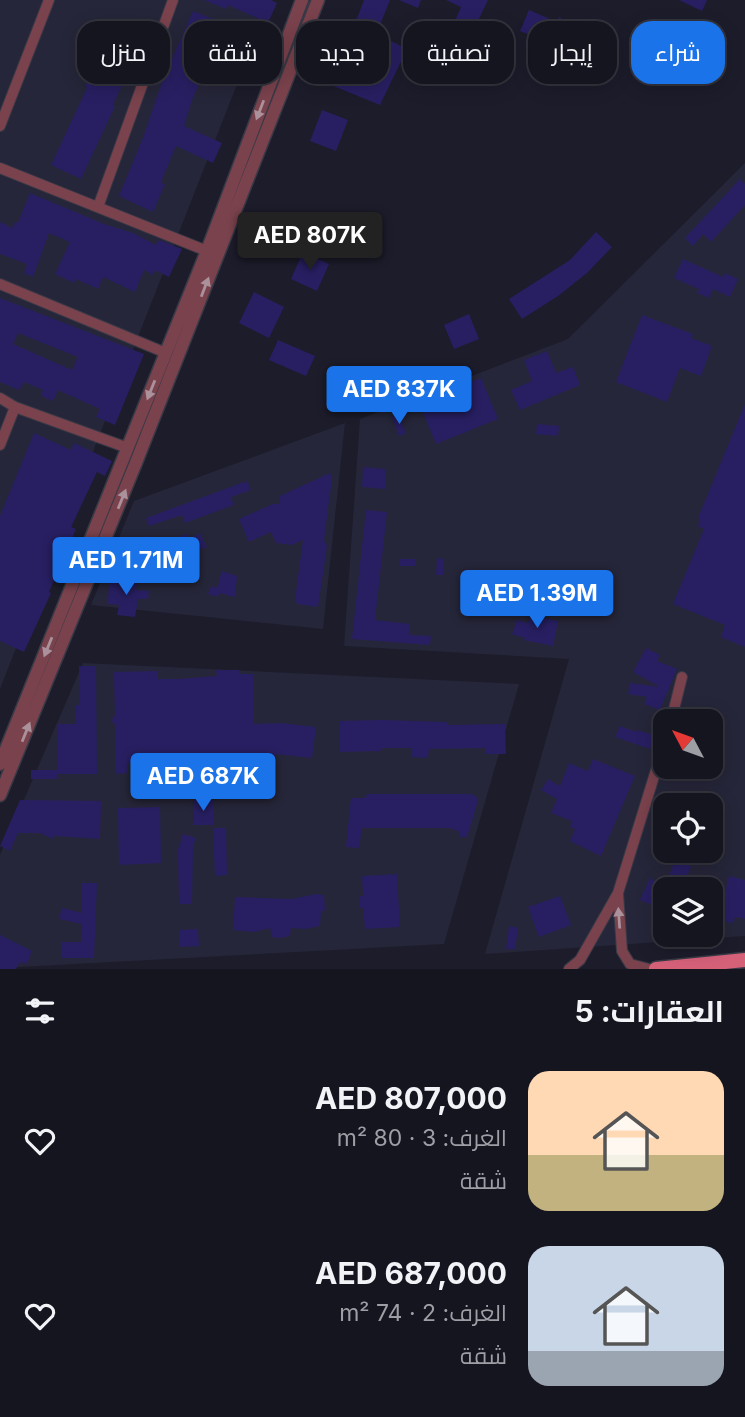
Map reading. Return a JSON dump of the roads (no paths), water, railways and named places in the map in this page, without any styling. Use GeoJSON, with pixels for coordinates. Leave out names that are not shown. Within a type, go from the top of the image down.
{"type":"FeatureCollection","features":[{"type":"Feature","properties":{"kind":"main road"},"geometry":{"type":"LineString","coordinates":[[656,969],[745,960]]}},
{"type":"Feature","properties":{"kind":"street"},"geometry":{"type":"LineString","coordinates":[[0,126],[49,0]]}},
{"type":"Feature","properties":{"kind":"street"},"geometry":{"type":"LineString","coordinates":[[97,207],[173,0]]}},
{"type":"Feature","properties":{"kind":"street"},"geometry":{"type":"LineString","coordinates":[[0,764],[207,251],[302,0]]}},
{"type":"Feature","properties":{"kind":"street"},"geometry":{"type":"LineString","coordinates":[[0,795],[141,452],[318,0]]}},
{"type":"Feature","properties":{"kind":"street"},"geometry":{"type":"LineString","coordinates":[[0,168],[207,251]]}},
{"type":"Feature","properties":{"kind":"street"},"geometry":{"type":"LineString","coordinates":[[0,284],[166,353]]}},
{"type":"Feature","properties":{"kind":"street"},"geometry":{"type":"LineString","coordinates":[[0,398],[15,407],[128,448]]}},
{"type":"Feature","properties":{"kind":"street"},"geometry":{"type":"LineString","coordinates":[[0,445],[15,407]]}},
{"type":"Feature","properties":{"kind":"street"},"geometry":{"type":"LineString","coordinates":[[674,709],[682,677]]}},
{"type":"Feature","properties":{"kind":"street"},"geometry":{"type":"LineString","coordinates":[[569,969],[580,960],[618,893],[653,779]]}},
{"type":"Feature","properties":{"kind":"street"},"geometry":{"type":"LineString","coordinates":[[618,893],[622,951],[630,964],[649,969]]}}]}
